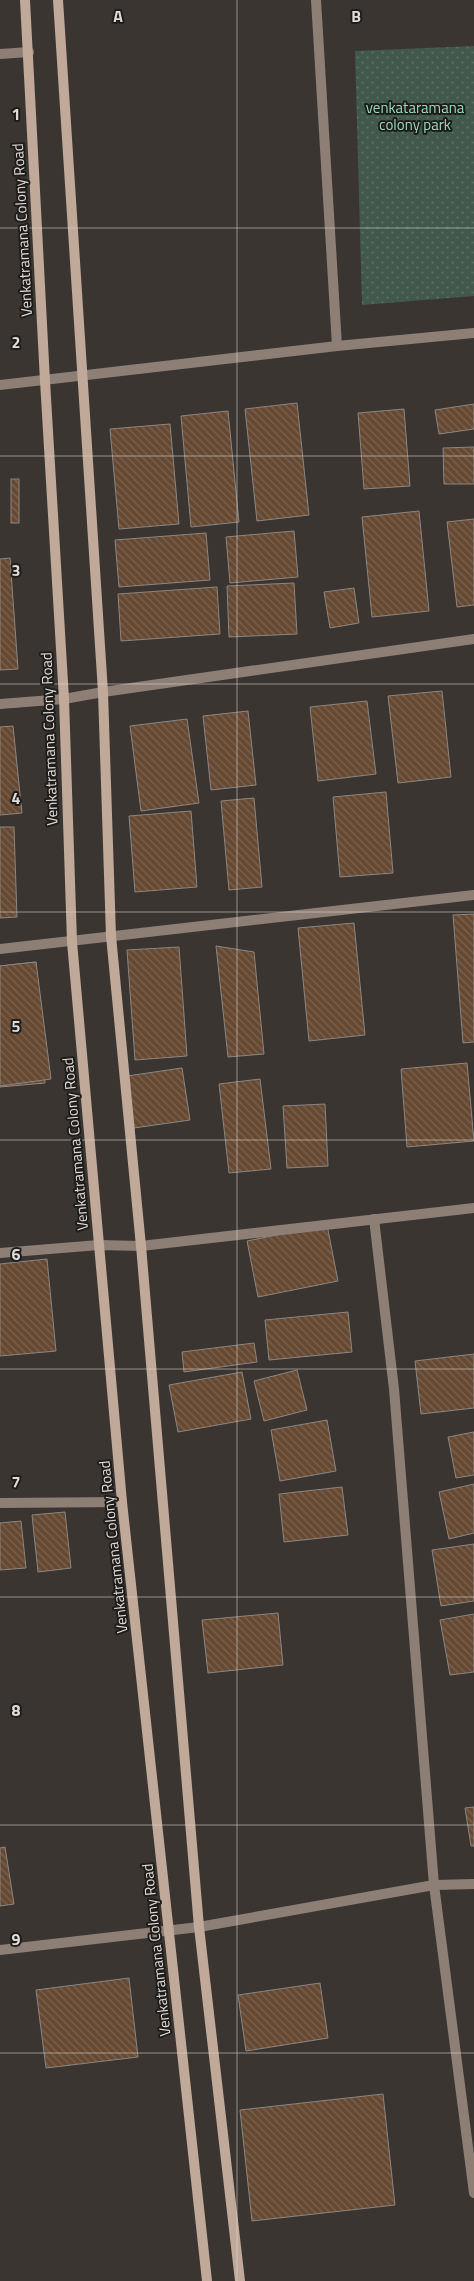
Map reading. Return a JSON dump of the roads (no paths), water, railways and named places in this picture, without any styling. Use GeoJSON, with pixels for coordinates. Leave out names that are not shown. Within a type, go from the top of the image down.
{"type":"FeatureCollection","features":[{"type":"Feature","properties":{"kind":"main road","name":"Venkatramana Colony Road"},"geometry":{"type":"LineString","coordinates":[[25,0],[44,381],[64,699],[72,942],[122,1502],[207,2281]]}},
{"type":"Feature","properties":{"kind":"main road"},"geometry":{"type":"LineString","coordinates":[[58,0],[103,692],[111,936],[141,1246],[199,1928],[240,2281]]}},
{"type":"Feature","properties":{"kind":"street"},"geometry":{"type":"LineString","coordinates":[[316,0],[337,346]]}},
{"type":"Feature","properties":{"kind":"street"},"geometry":{"type":"LineString","coordinates":[[0,54],[28,52]]}},
{"type":"Feature","properties":{"kind":"street"},"geometry":{"type":"LineString","coordinates":[[0,386],[337,346],[474,333]]}},
{"type":"Feature","properties":{"kind":"street"},"geometry":{"type":"LineString","coordinates":[[0,704],[64,699],[474,639]]}},
{"type":"Feature","properties":{"kind":"street"},"geometry":{"type":"LineString","coordinates":[[0,949],[474,896]]}},
{"type":"Feature","properties":{"kind":"street"},"geometry":{"type":"LineString","coordinates":[[0,1253],[99,1245],[141,1246],[474,1208]]}},
{"type":"Feature","properties":{"kind":"street"},"geometry":{"type":"LineString","coordinates":[[374,1219],[394,1389],[434,1885],[474,2193]]}},
{"type":"Feature","properties":{"kind":"street"},"geometry":{"type":"LineString","coordinates":[[0,1503],[122,1502]]}},
{"type":"Feature","properties":{"kind":"street"},"geometry":{"type":"LineString","coordinates":[[0,1950],[199,1928],[434,1885],[474,1884]]}},
{"type":"Feature","properties":{"kind":"park label","name":"venkataramana colony park"},"geometry":{"type":"Point","coordinates":[415,116]}}]}
